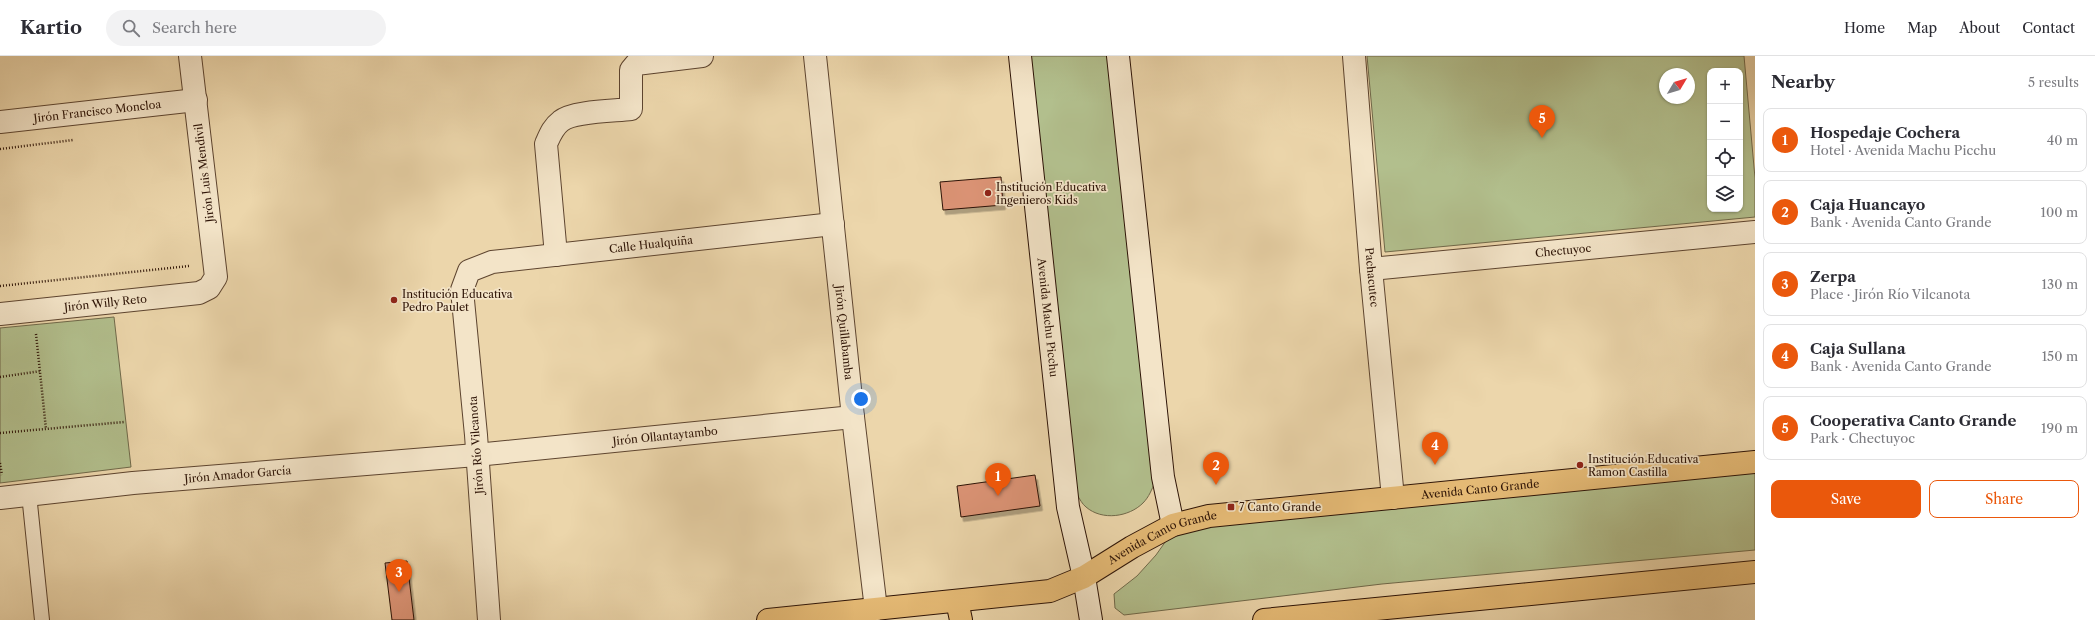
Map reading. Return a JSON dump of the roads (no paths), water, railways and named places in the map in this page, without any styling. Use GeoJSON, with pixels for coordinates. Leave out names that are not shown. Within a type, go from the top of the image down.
{"type":"FeatureCollection","features":[{"type":"Feature","properties":{"kind":"main road","name":"Avenida Canto Grande"},"geometry":{"type":"LineString","coordinates":[[768,620],[876,609],[959,610],[1050,591],[1084,578],[1132,547],[1173,524],[1209,516],[1755,462]]}},
{"type":"Feature","properties":{"kind":"main road"},"geometry":{"type":"LineString","coordinates":[[1264,620],[1299,618],[1755,572]]}},
{"type":"Feature","properties":{"kind":"street","name":"Jirón Luis Mendivil"},"geometry":{"type":"LineString","coordinates":[[190,56],[216,277],[209,288]]}},
{"type":"Feature","properties":{"kind":"street"},"geometry":{"type":"LineString","coordinates":[[556,255],[546,144],[552,130],[562,120],[572,116],[631,109],[630,70],[636,64],[702,56]]}},
{"type":"Feature","properties":{"kind":"street","name":"Jirón Quillabamba"},"geometry":{"type":"LineString","coordinates":[[815,56],[853,417],[876,609]]}},
{"type":"Feature","properties":{"kind":"street","name":"Avenida Machu Picchu"},"geometry":{"type":"LineString","coordinates":[[1020,56],[1068,508],[1084,578],[1091,620]]}},
{"type":"Feature","properties":{"kind":"street"},"geometry":{"type":"LineString","coordinates":[[1118,56],[1163,477],[1173,524]]}},
{"type":"Feature","properties":{"kind":"street","name":"Pachacutec"},"geometry":{"type":"LineString","coordinates":[[1354,56],[1371,269],[1393,498]]}},
{"type":"Feature","properties":{"kind":"street","name":"Jirón Francisco Moncloa"},"geometry":{"type":"LineString","coordinates":[[0,122],[196,100]]}},
{"type":"Feature","properties":{"kind":"street","name":"Calle Hualquiña"},"geometry":{"type":"LineString","coordinates":[[469,271],[492,262],[833,224]]}},
{"type":"Feature","properties":{"kind":"street","name":"Chectuyoc"},"geometry":{"type":"LineString","coordinates":[[1371,269],[1755,232]]}},
{"type":"Feature","properties":{"kind":"street","name":"Jirón Río Vilcanota"},"geometry":{"type":"LineString","coordinates":[[469,271],[462,290],[489,620]]}},
{"type":"Feature","properties":{"kind":"street","name":"Jirón Willy Reto"},"geometry":{"type":"LineString","coordinates":[[0,314],[199,293],[209,288]]}},
{"type":"Feature","properties":{"kind":"street","name":"Jirón Ollantaytambo"},"geometry":{"type":"LineString","coordinates":[[476,454],[853,417]]}},
{"type":"Feature","properties":{"kind":"street","name":"Jirón Amador García"},"geometry":{"type":"LineString","coordinates":[[0,498],[140,483],[476,454]]}},
{"type":"Feature","properties":{"kind":"lane"},"geometry":{"type":"LineString","coordinates":[[29,494],[42,620]]}},
{"type":"Feature","properties":{"kind":"place","name":"Cooperativa Canto Grande"},"geometry":{"type":"Point","coordinates":[1542,138]}},
{"type":"Feature","properties":{"kind":"place","name":"Institución Educativa Ingenieros Kids"},"geometry":{"type":"Point","coordinates":[988,193]}},
{"type":"Feature","properties":{"kind":"place","name":"Institución Educativa Pedro Paulet"},"geometry":{"type":"Point","coordinates":[394,300]}},
{"type":"Feature","properties":{"kind":"place","name":"Caja Sullana"},"geometry":{"type":"Point","coordinates":[1435,465]}},
{"type":"Feature","properties":{"kind":"place","name":"Institución Educativa Ramon Castilla"},"geometry":{"type":"Point","coordinates":[1580,465]}},
{"type":"Feature","properties":{"kind":"place","name":"Caja Huancayo"},"geometry":{"type":"Point","coordinates":[1216,485]}},
{"type":"Feature","properties":{"kind":"place","name":"Hospedaje Cochera"},"geometry":{"type":"Point","coordinates":[998,496]}},
{"type":"Feature","properties":{"kind":"place","name":"7 Canto Grande"},"geometry":{"type":"Point","coordinates":[1231,507]}},
{"type":"Feature","properties":{"kind":"place","name":"Zerpa"},"geometry":{"type":"Point","coordinates":[399,592]}}]}
